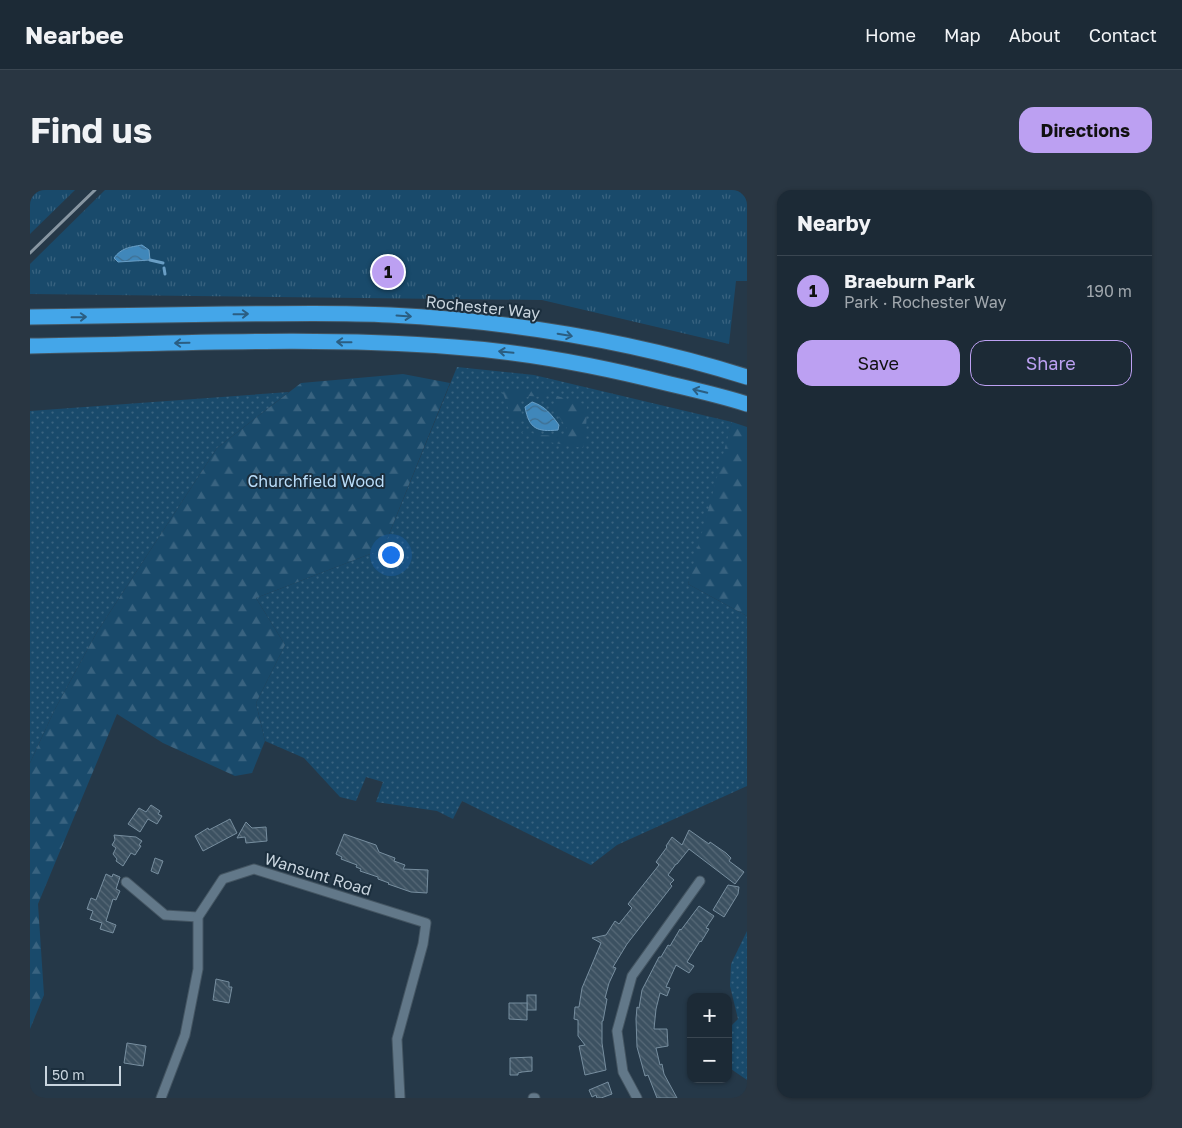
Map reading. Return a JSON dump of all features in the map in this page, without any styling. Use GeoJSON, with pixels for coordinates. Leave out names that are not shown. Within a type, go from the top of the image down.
{"type":"FeatureCollection","features":[{"type":"Feature","properties":{"kind":"highway","name":"Rochester Way"},"geometry":{"type":"LineString","coordinates":[[30,317],[321,313],[390,315],[458,320],[527,328],[595,340],[664,354],[747,377]]}},
{"type":"Feature","properties":{"kind":"highway"},"geometry":{"type":"LineString","coordinates":[[30,346],[330,341],[456,347],[518,354],[606,368],[747,404]]}},
{"type":"Feature","properties":{"kind":"street","name":"Wansunt Road"},"geometry":{"type":"LineString","coordinates":[[198,917],[223,879],[254,869],[426,923],[423,944],[397,1039],[400,1098]]}},
{"type":"Feature","properties":{"kind":"street"},"geometry":{"type":"LineString","coordinates":[[126,882],[165,915],[198,917],[198,969],[185,1035],[161,1098]]}},
{"type":"Feature","properties":{"kind":"street"},"geometry":{"type":"LineString","coordinates":[[637,1098],[623,1072],[617,1031],[632,976],[700,882]]}},
{"type":"Feature","properties":{"kind":"green space"},"geometry":{"type":"Polygon","coordinates":[[[31,190],[75,190],[30,234],[30,192],[31,190]]]}},
{"type":"Feature","properties":{"kind":"green space"},"geometry":{"type":"Polygon","coordinates":[[[105,190],[747,190],[747,281],[736,281],[729,344],[542,300],[30,294],[30,264],[105,190]]]}},
{"type":"Feature","properties":{"kind":"green space"},"geometry":{"type":"Polygon","coordinates":[[[457,367],[534,375],[732,422],[711,513],[688,584],[747,616],[747,786],[617,845],[591,865],[462,801],[453,819],[437,811],[376,802],[383,782],[366,777],[356,801],[340,797],[304,758],[265,741],[256,703],[285,645],[256,598],[383,549],[457,367]]]}},
{"type":"Feature","properties":{"kind":"green space","name":"Churchfield Wood"},"geometry":{"type":"Polygon","coordinates":[[[403,374],[450,383],[383,549],[256,598],[285,645],[256,703],[265,741],[252,773],[235,776],[163,743],[117,714],[38,904],[44,995],[30,1029],[30,763],[54,711],[97,632],[217,448],[301,383],[403,374]]]}},
{"type":"Feature","properties":{"kind":"green space"},"geometry":{"type":"Polygon","coordinates":[[[500,388],[545,391],[544,397],[530,396],[520,400],[522,418],[517,423],[511,415],[500,388]]]}},
{"type":"Feature","properties":{"kind":"green space"},"geometry":{"type":"Polygon","coordinates":[[[289,392],[217,448],[97,632],[54,711],[30,763],[30,411],[289,392]]]}},
{"type":"Feature","properties":{"kind":"green space"},"geometry":{"type":"Polygon","coordinates":[[[557,396],[587,405],[583,448],[537,440],[522,433],[526,429],[535,435],[567,436],[567,428],[552,408],[557,396]]]}},
{"type":"Feature","properties":{"kind":"green space"},"geometry":{"type":"Polygon","coordinates":[[[732,422],[747,427],[747,616],[688,584],[732,422]]]}},
{"type":"Feature","properties":{"kind":"green space"},"geometry":{"type":"Polygon","coordinates":[[[747,931],[747,1080],[732,1070],[732,1025],[738,1019],[730,986],[731,964],[747,931]]]}},
{"type":"Feature","properties":{"kind":"water"},"geometry":{"type":"Polygon","coordinates":[[[142,245],[149,250],[150,260],[118,262],[114,258],[123,250],[142,245]]]}},
{"type":"Feature","properties":{"kind":"water"},"geometry":{"type":"Polygon","coordinates":[[[532,402],[544,408],[550,414],[559,425],[558,430],[539,429],[532,424],[525,407],[532,402]]]}},
{"type":"Feature","properties":{"kind":"building"},"geometry":{"type":"Polygon","coordinates":[[[151,805],[160,811],[158,814],[162,816],[157,824],[148,819],[140,832],[128,824],[139,808],[146,812],[151,805]]]}},
{"type":"Feature","properties":{"kind":"building"},"geometry":{"type":"Polygon","coordinates":[[[230,819],[237,833],[203,851],[195,836],[208,828],[209,830],[230,819]]]}},
{"type":"Feature","properties":{"kind":"building"},"geometry":{"type":"Polygon","coordinates":[[[246,822],[252,828],[266,827],[267,841],[246,843],[245,837],[237,838],[246,822]]]}},
{"type":"Feature","properties":{"kind":"building"},"geometry":{"type":"Polygon","coordinates":[[[689,830],[726,853],[731,858],[729,861],[744,872],[735,884],[689,849],[676,864],[668,875],[674,880],[670,884],[672,886],[627,944],[613,967],[616,968],[605,998],[607,999],[602,1021],[602,1043],[606,1070],[585,1075],[579,1046],[585,1045],[578,1036],[578,1020],[574,1019],[575,1007],[579,1007],[582,988],[601,943],[592,938],[606,935],[615,921],[619,924],[632,908],[628,904],[659,865],[656,862],[672,837],[682,845],[689,830]]]}},
{"type":"Feature","properties":{"kind":"building"},"geometry":{"type":"Polygon","coordinates":[[[344,834],[376,845],[379,852],[395,858],[394,861],[405,865],[403,869],[428,870],[427,893],[411,892],[388,884],[378,879],[378,877],[360,871],[361,869],[356,867],[357,865],[341,859],[342,857],[336,854],[344,834]]]}},
{"type":"Feature","properties":{"kind":"building"},"geometry":{"type":"Polygon","coordinates":[[[114,835],[136,837],[142,841],[135,855],[131,853],[123,866],[116,861],[117,859],[113,854],[116,848],[112,845],[115,840],[114,835]]]}},
{"type":"Feature","properties":{"kind":"building"},"geometry":{"type":"Polygon","coordinates":[[[155,858],[163,861],[158,874],[151,871],[155,858]]]}},
{"type":"Feature","properties":{"kind":"building"},"geometry":{"type":"Polygon","coordinates":[[[106,874],[112,877],[113,874],[120,877],[116,889],[120,891],[116,900],[113,899],[106,921],[116,925],[113,933],[100,929],[102,923],[90,919],[93,911],[87,909],[91,898],[96,900],[106,874]]]}},
{"type":"Feature","properties":{"kind":"building"},"geometry":{"type":"Polygon","coordinates":[[[728,885],[739,887],[738,894],[724,917],[713,910],[728,885]]]}},
{"type":"Feature","properties":{"kind":"building"},"geometry":{"type":"Polygon","coordinates":[[[699,906],[714,916],[706,928],[709,929],[687,962],[694,966],[689,973],[676,965],[666,987],[670,988],[667,996],[660,993],[656,1009],[654,1029],[667,1029],[668,1046],[656,1048],[660,1065],[662,1064],[664,1074],[677,1098],[657,1098],[648,1075],[645,1076],[637,1047],[637,1007],[639,1008],[642,990],[659,957],[661,957],[668,945],[670,946],[680,929],[699,906]]]}},
{"type":"Feature","properties":{"kind":"building"},"geometry":{"type":"Polygon","coordinates":[[[216,979],[229,982],[229,987],[232,987],[229,1003],[213,1000],[216,979]]]}},
{"type":"Feature","properties":{"kind":"building"},"geometry":{"type":"Polygon","coordinates":[[[527,995],[536,995],[536,1010],[527,1010],[527,995]]]}},
{"type":"Feature","properties":{"kind":"building"},"geometry":{"type":"Polygon","coordinates":[[[509,1003],[527,1003],[527,1020],[509,1019],[509,1003]]]}},
{"type":"Feature","properties":{"kind":"building"},"geometry":{"type":"Polygon","coordinates":[[[127,1043],[146,1046],[143,1066],[124,1063],[127,1043]]]}},
{"type":"Feature","properties":{"kind":"building"},"geometry":{"type":"Polygon","coordinates":[[[532,1057],[532,1071],[510,1075],[510,1058],[532,1057]]]}},
{"type":"Feature","properties":{"kind":"building"},"geometry":{"type":"Polygon","coordinates":[[[608,1082],[612,1094],[601,1098],[597,1098],[596,1095],[592,1097],[589,1090],[608,1082]]]}},
{"type":"Feature","properties":{"kind":"waterway"},"geometry":{"type":"LineString","coordinates":[[150,260],[163,263]]}},
{"type":"Feature","properties":{"kind":"waterway"},"geometry":{"type":"LineString","coordinates":[[164,268],[165,274]]}},
{"type":"Feature","properties":{"kind":"railway"},"geometry":{"type":"LineString","coordinates":[[30,253],[95,190]]}},
{"type":"Feature","properties":{"kind":"place","name":"Braeburn Park"},"geometry":{"type":"Point","coordinates":[388,272]}}]}
